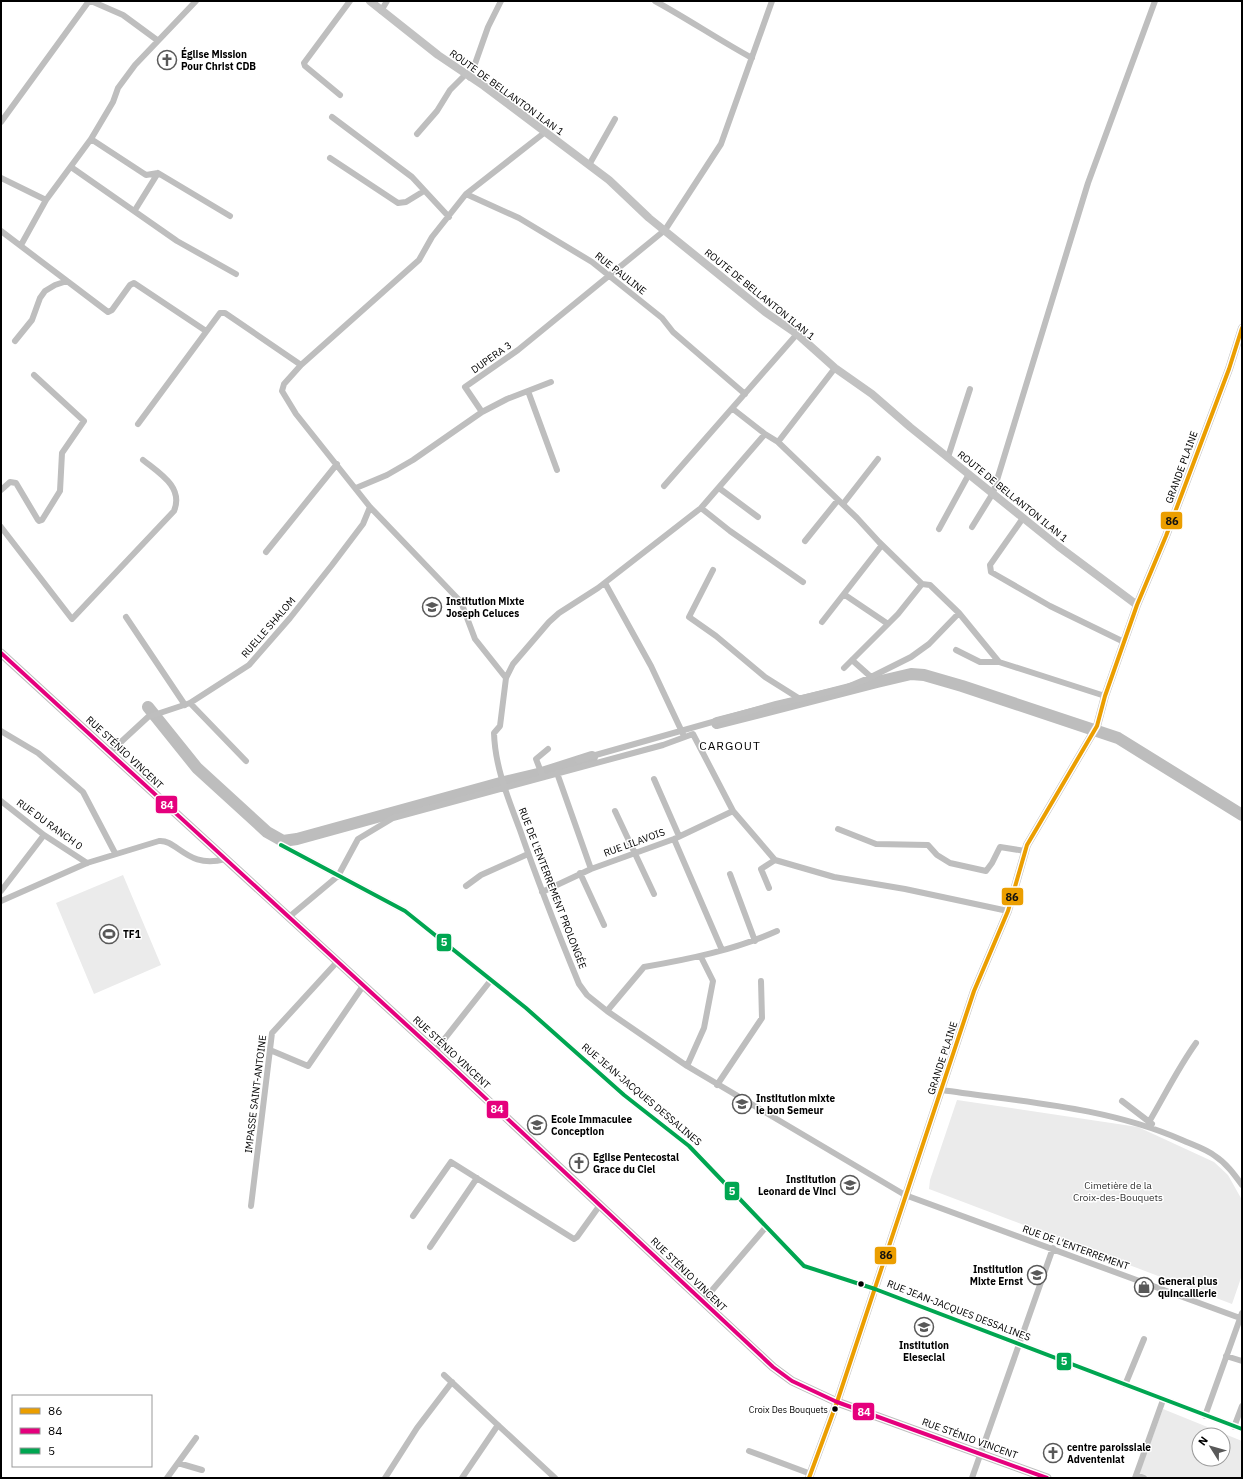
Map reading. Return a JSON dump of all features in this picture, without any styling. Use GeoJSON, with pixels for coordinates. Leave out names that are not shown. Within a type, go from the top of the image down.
{"type":"FeatureCollection","features":[{"type":"Feature","properties":{"kind":"main road","name":"RUE STÉNIO VINCENT"},"geometry":{"type":"LineString","coordinates":[[1,653],[435,1051],[773,1367],[792,1381],[838,1402],[1047,1478]]}},
{"type":"Feature","properties":{"kind":"street"},"geometry":{"type":"LineString","coordinates":[[1,122],[90,1],[123,15],[158,40]]}},
{"type":"Feature","properties":{"kind":"street"},"geometry":{"type":"LineString","coordinates":[[21,245],[46,200],[91,139],[113,102],[118,88],[135,65],[196,1]]}},
{"type":"Feature","properties":{"kind":"street"},"geometry":{"type":"LineString","coordinates":[[340,94],[305,66],[304,62],[350,1]]}},
{"type":"Feature","properties":{"kind":"street","name":"ROUTE DE BELLANTON ILAN 1"},"geometry":{"type":"LineString","coordinates":[[370,1],[467,76],[484,86],[544,133],[609,180],[665,230],[765,312],[797,334],[835,368],[872,394],[910,427],[1058,546],[1137,605]]}},
{"type":"Feature","properties":{"kind":"street"},"geometry":{"type":"LineString","coordinates":[[381,11],[387,1]]}},
{"type":"Feature","properties":{"kind":"street"},"geometry":{"type":"LineString","coordinates":[[417,134],[437,111],[450,90],[467,76],[501,1]]}},
{"type":"Feature","properties":{"kind":"street"},"geometry":{"type":"LineString","coordinates":[[655,1],[687,18],[721,41],[752,58]]}},
{"type":"Feature","properties":{"kind":"street","name":"DUPERA 3"},"geometry":{"type":"LineString","coordinates":[[482,412],[465,386],[518,350],[665,230],[721,144],[772,1]]}},
{"type":"Feature","properties":{"kind":"street"},"geometry":{"type":"LineString","coordinates":[[972,528],[993,493],[1088,183],[1155,1]]}},
{"type":"Feature","properties":{"kind":"street"},"geometry":{"type":"LineString","coordinates":[[332,117],[412,177],[449,217]]}},
{"type":"Feature","properties":{"kind":"street"},"geometry":{"type":"LineString","coordinates":[[589,165],[616,119]]}},
{"type":"Feature","properties":{"kind":"street"},"geometry":{"type":"LineString","coordinates":[[506,678],[475,640],[461,602],[370,507],[296,414],[282,390],[284,384],[300,365],[419,260],[432,237],[466,194],[544,133]]}},
{"type":"Feature","properties":{"kind":"street"},"geometry":{"type":"LineString","coordinates":[[91,139],[146,175],[158,173],[230,216]]}},
{"type":"Feature","properties":{"kind":"street"},"geometry":{"type":"LineString","coordinates":[[330,158],[398,203],[406,202],[424,191]]}},
{"type":"Feature","properties":{"kind":"street"},"geometry":{"type":"LineString","coordinates":[[71,167],[178,241],[236,274]]}},
{"type":"Feature","properties":{"kind":"street"},"geometry":{"type":"LineString","coordinates":[[135,210],[158,173]]}},
{"type":"Feature","properties":{"kind":"street"},"geometry":{"type":"LineString","coordinates":[[1,178],[46,200]]}},
{"type":"Feature","properties":{"kind":"street","name":"RUE PAULINE"},"geometry":{"type":"LineString","coordinates":[[466,194],[519,218],[592,262],[662,318],[673,332],[745,394]]}},
{"type":"Feature","properties":{"kind":"street"},"geometry":{"type":"LineString","coordinates":[[1,232],[21,245],[108,312],[112,310],[130,285],[134,283],[206,331]]}},
{"type":"Feature","properties":{"kind":"street"},"geometry":{"type":"LineString","coordinates":[[15,341],[32,320],[40,298],[45,291],[55,285],[67,281]]}},
{"type":"Feature","properties":{"kind":"street"},"geometry":{"type":"LineString","coordinates":[[138,424],[220,313],[225,313],[300,365]]}},
{"type":"Feature","properties":{"kind":"street","name":"GRANDE PLAINE"},"geometry":{"type":"LineString","coordinates":[[810,1476],[838,1402],[905,1195],[942,1090],[974,991],[1008,911],[1025,851],[1095,730],[1137,605],[1163,545],[1229,369],[1242,328]]}},
{"type":"Feature","properties":{"kind":"street"},"geometry":{"type":"LineString","coordinates":[[664,486],[733,409],[797,334]]}},
{"type":"Feature","properties":{"kind":"street"},"geometry":{"type":"LineString","coordinates":[[778,442],[835,368]]}},
{"type":"Feature","properties":{"kind":"street"},"geometry":{"type":"LineString","coordinates":[[1,490],[10,482],[16,483],[38,520],[42,520],[60,491],[62,452],[84,421],[34,375]]}},
{"type":"Feature","properties":{"kind":"street"},"geometry":{"type":"LineString","coordinates":[[356,488],[387,475],[413,460],[482,412],[507,399],[551,382]]}},
{"type":"Feature","properties":{"kind":"street"},"geometry":{"type":"LineString","coordinates":[[948,457],[970,389]]}},
{"type":"Feature","properties":{"kind":"street"},"geometry":{"type":"LineString","coordinates":[[528,391],[557,470]]}},
{"type":"Feature","properties":{"kind":"street"},"geometry":{"type":"LineString","coordinates":[[733,409],[765,434],[778,442],[841,502],[922,584],[930,585],[959,614],[999,662]]}},
{"type":"Feature","properties":{"kind":"street","name":"RUE DE L'ENTERREMENT PROLONGÉE"},"geometry":{"type":"LineString","coordinates":[[765,434],[701,508],[605,583],[559,613],[549,622],[513,664],[506,678],[500,726],[494,733],[495,754],[503,784],[542,892],[579,984],[587,995],[606,1011],[717,1085],[905,1195]]}},
{"type":"Feature","properties":{"kind":"street"},"geometry":{"type":"LineString","coordinates":[[806,541],[878,459]]}},
{"type":"Feature","properties":{"kind":"street"},"geometry":{"type":"LineString","coordinates":[[1,527],[72,619],[174,511],[177,498],[170,482],[143,460]]}},
{"type":"Feature","properties":{"kind":"street"},"geometry":{"type":"LineString","coordinates":[[266,552],[337,464]]}},
{"type":"Feature","properties":{"kind":"street"},"geometry":{"type":"LineString","coordinates":[[939,529],[969,474]]}},
{"type":"Feature","properties":{"kind":"street"},"geometry":{"type":"LineString","coordinates":[[719,488],[758,517]]}},
{"type":"Feature","properties":{"kind":"street","name":"RUELLE SHALOM"},"geometry":{"type":"LineString","coordinates":[[109,753],[148,717],[188,704],[249,665],[290,618],[332,565],[363,524],[370,507]]}},
{"type":"Feature","properties":{"kind":"street"},"geometry":{"type":"LineString","coordinates":[[701,508],[730,531],[803,582]]}},
{"type":"Feature","properties":{"kind":"street"},"geometry":{"type":"LineString","coordinates":[[1023,518],[990,565],[991,572],[1050,606],[1124,642]]}},
{"type":"Feature","properties":{"kind":"street"},"geometry":{"type":"LineString","coordinates":[[822,622],[882,545]]}},
{"type":"Feature","properties":{"kind":"street"},"geometry":{"type":"LineString","coordinates":[[713,570],[689,617],[716,636],[765,677],[800,699]]}},
{"type":"Feature","properties":{"kind":"street"},"geometry":{"type":"LineString","coordinates":[[605,583],[650,666],[683,735]]}},
{"type":"Feature","properties":{"kind":"street"},"geometry":{"type":"LineString","coordinates":[[844,668],[888,624],[922,584]]}},
{"type":"Feature","properties":{"kind":"street"},"geometry":{"type":"LineString","coordinates":[[844,595],[888,624]]}},
{"type":"Feature","properties":{"kind":"street"},"geometry":{"type":"LineString","coordinates":[[289,917],[338,876],[358,839],[394,818],[503,784],[542,775],[557,774],[663,745],[683,735],[800,699],[845,688],[911,657],[929,644],[959,614]]}},
{"type":"Feature","properties":{"kind":"street"},"geometry":{"type":"LineString","coordinates":[[126,617],[188,704],[246,761]]}},
{"type":"Feature","properties":{"kind":"street"},"geometry":{"type":"LineString","coordinates":[[956,650],[980,662],[999,662],[1106,696]]}},
{"type":"Feature","properties":{"kind":"street"},"geometry":{"type":"LineString","coordinates":[[852,660],[871,677]]}},
{"type":"Feature","properties":{"kind":"street"},"geometry":{"type":"LineString","coordinates":[[1,731],[38,753],[83,792],[115,853]]}},
{"type":"Feature","properties":{"kind":"street"},"geometry":{"type":"LineString","coordinates":[[578,760],[661,738],[693,734],[733,811],[775,860],[834,877],[926,893],[1008,911]]}},
{"type":"Feature","properties":{"kind":"street"},"geometry":{"type":"LineString","coordinates":[[661,738],[663,745]]}},
{"type":"Feature","properties":{"kind":"street"},"geometry":{"type":"LineString","coordinates":[[542,775],[536,759],[548,749]]}},
{"type":"Feature","properties":{"kind":"street"},"geometry":{"type":"LineString","coordinates":[[557,774],[591,868]]}},
{"type":"Feature","properties":{"kind":"street"},"geometry":{"type":"LineString","coordinates":[[654,779],[722,950]]}},
{"type":"Feature","properties":{"kind":"street","name":"RUE DU RANCH 0"},"geometry":{"type":"LineString","coordinates":[[1,801],[44,835],[87,863]]}},
{"type":"Feature","properties":{"kind":"street"},"geometry":{"type":"LineString","coordinates":[[615,811],[654,894]]}},
{"type":"Feature","properties":{"kind":"street","name":"RUE LILAVOIS"},"geometry":{"type":"LineString","coordinates":[[542,892],[591,868],[677,837],[733,811]]}},
{"type":"Feature","properties":{"kind":"street"},"geometry":{"type":"LineString","coordinates":[[838,829],[876,844],[928,845],[936,855],[950,863],[986,871],[1000,847],[1025,851]]}},
{"type":"Feature","properties":{"kind":"street"},"geometry":{"type":"LineString","coordinates":[[1,891],[44,835]]}},
{"type":"Feature","properties":{"kind":"street"},"geometry":{"type":"LineString","coordinates":[[1,901],[87,863],[115,853],[163,841],[190,857],[200,861],[209,862],[225,859]]}},
{"type":"Feature","properties":{"kind":"street","name":"RUE JEAN-JACQUES DESSALINES"},"geometry":{"type":"LineString","coordinates":[[281,845],[405,911],[526,1008],[624,1095],[689,1146],[804,1266],[875,1290],[1242,1429]]}},
{"type":"Feature","properties":{"kind":"street"},"geometry":{"type":"LineString","coordinates":[[466,886],[482,875],[528,854]]}},
{"type":"Feature","properties":{"kind":"street"},"geometry":{"type":"LineString","coordinates":[[769,888],[761,869],[775,860]]}},
{"type":"Feature","properties":{"kind":"street"},"geometry":{"type":"LineString","coordinates":[[580,874],[604,925]]}},
{"type":"Feature","properties":{"kind":"street"},"geometry":{"type":"LineString","coordinates":[[730,874],[755,941]]}},
{"type":"Feature","properties":{"kind":"street"},"geometry":{"type":"LineString","coordinates":[[606,1011],[644,967],[701,957],[755,941],[777,931]]}},
{"type":"Feature","properties":{"kind":"street"},"geometry":{"type":"LineString","coordinates":[[687,1066],[704,1028],[713,981],[701,957]]}},
{"type":"Feature","properties":{"kind":"street","name":"IMPASSE SAINT-ANTOINE"},"geometry":{"type":"LineString","coordinates":[[251,1206],[272,1033],[337,962]]}},
{"type":"Feature","properties":{"kind":"street"},"geometry":{"type":"LineString","coordinates":[[435,1051],[491,980]]}},
{"type":"Feature","properties":{"kind":"street"},"geometry":{"type":"LineString","coordinates":[[717,1085],[762,1018],[761,981]]}},
{"type":"Feature","properties":{"kind":"street"},"geometry":{"type":"LineString","coordinates":[[270,1050],[308,1066],[363,986]]}},
{"type":"Feature","properties":{"kind":"street"},"geometry":{"type":"LineString","coordinates":[[1149,1122],[1178,1072],[1181,1063],[1196,1043]]}},
{"type":"Feature","properties":{"kind":"street"},"geometry":{"type":"LineString","coordinates":[[942,1090],[1120,1118],[1161,1131],[1214,1155],[1225,1164],[1242,1184]]}},
{"type":"Feature","properties":{"kind":"street"},"geometry":{"type":"LineString","coordinates":[[1122,1101],[1161,1131]]}},
{"type":"Feature","properties":{"kind":"street"},"geometry":{"type":"LineString","coordinates":[[413,1216],[450,1162],[454,1163],[574,1239],[600,1205]]}},
{"type":"Feature","properties":{"kind":"street"},"geometry":{"type":"LineString","coordinates":[[430,1248],[477,1178]]}},
{"type":"Feature","properties":{"kind":"street","name":"RUE DE L'ENTERREMENT"},"geometry":{"type":"LineString","coordinates":[[905,1195],[1241,1315],[1205,1416]]}},
{"type":"Feature","properties":{"kind":"street"},"geometry":{"type":"LineString","coordinates":[[702,1302],[766,1227]]}},
{"type":"Feature","properties":{"kind":"street"},"geometry":{"type":"LineString","coordinates":[[972,1478],[1053,1248]]}},
{"type":"Feature","properties":{"kind":"street"},"geometry":{"type":"LineString","coordinates":[[1125,1385],[1144,1339]]}},
{"type":"Feature","properties":{"kind":"street"},"geometry":{"type":"LineString","coordinates":[[1226,1356],[1242,1361]]}},
{"type":"Feature","properties":{"kind":"street"},"geometry":{"type":"LineString","coordinates":[[444,1375],[555,1478]]}},
{"type":"Feature","properties":{"kind":"street"},"geometry":{"type":"LineString","coordinates":[[385,1478],[417,1428],[452,1382]]}},
{"type":"Feature","properties":{"kind":"street"},"geometry":{"type":"LineString","coordinates":[[1144,1478],[1136,1477],[1163,1400]]}},
{"type":"Feature","properties":{"kind":"street"},"geometry":{"type":"LineString","coordinates":[[1234,1426],[1242,1406]]}},
{"type":"Feature","properties":{"kind":"street"},"geometry":{"type":"LineString","coordinates":[[462,1478],[498,1425]]}},
{"type":"Feature","properties":{"kind":"street"},"geometry":{"type":"LineString","coordinates":[[167,1478],[196,1438]]}},
{"type":"Feature","properties":{"kind":"street"},"geometry":{"type":"LineString","coordinates":[[749,1452],[810,1476]]}},
{"type":"Feature","properties":{"kind":"street"},"geometry":{"type":"LineString","coordinates":[[178,1463],[202,1470]]}},
{"type":"Feature","properties":{"kind":"green space","name":"TF1"},"geometry":{"type":"Polygon","coordinates":[[[123,875],[161,965],[94,994],[56,903],[123,875]]]}},
{"type":"Feature","properties":{"kind":"green space","name":"Cimetière de la Croix-des-Bouquets"},"geometry":{"type":"Polygon","coordinates":[[[957,1100],[1138,1127],[1214,1162],[1228,1175],[1242,1200],[1242,1275],[1232,1304],[929,1189],[930,1180],[957,1100]]]}},
{"type":"Feature","properties":{"kind":"green space"},"geometry":{"type":"Polygon","coordinates":[[[1163,1409],[1207,1427],[1191,1427],[1191,1467],[1231,1467],[1231,1437],[1242,1441],[1242,1478],[1151,1478],[1139,1474],[1163,1409]]]}},
{"type":"Feature","properties":{"kind":"waterway"},"geometry":{"type":"LineString","coordinates":[[717,723],[911,674],[924,675],[962,686],[1118,738],[1242,815]]}},
{"type":"Feature","properties":{"kind":"waterway"},"geometry":{"type":"LineString","coordinates":[[148,707],[197,768],[267,832],[283,841],[297,839],[542,773],[592,757]]}},
{"type":"Feature","properties":{"kind":"transit line","name":"86"},"geometry":{"type":"LineString","coordinates":[[809,1478],[837,1402],[974,991],[1008,911],[1027,845],[1097,726],[1105,696],[1137,605],[1166,536],[1229,369],[1242,328]]}},
{"type":"Feature","properties":{"kind":"transit line","name":"84"},"geometry":{"type":"LineString","coordinates":[[1,653],[435,1051],[773,1367],[792,1381],[837,1402],[1047,1478]]}},
{"type":"Feature","properties":{"kind":"transit line","name":"5"},"geometry":{"type":"LineString","coordinates":[[281,845],[405,911],[526,1008],[624,1095],[689,1146],[804,1266],[875,1289],[1242,1429]]}},
{"type":"Feature","properties":{"kind":"place","name":"Église Mission Pour Christ CDB"},"geometry":{"type":"Point","coordinates":[167,60]}},
{"type":"Feature","properties":{"kind":"place","name":"Institution Mixte Joseph Celuces"},"geometry":{"type":"Point","coordinates":[432,607]}},
{"type":"Feature","properties":{"kind":"place","name":"TF1"},"geometry":{"type":"Point","coordinates":[109,934]}},
{"type":"Feature","properties":{"kind":"place","name":"Institution mixte le bon Semeur"},"geometry":{"type":"Point","coordinates":[742,1104]}},
{"type":"Feature","properties":{"kind":"place","name":"Ecole Immaculee Conception"},"geometry":{"type":"Point","coordinates":[537,1125]}},
{"type":"Feature","properties":{"kind":"place","name":"Eglise Pentecostal Grace du Ciel"},"geometry":{"type":"Point","coordinates":[579,1163]}},
{"type":"Feature","properties":{"kind":"place","name":"Institution Leonard de Vinci"},"geometry":{"type":"Point","coordinates":[850,1185]}},
{"type":"Feature","properties":{"kind":"place","name":"Institution Mixte Ernst"},"geometry":{"type":"Point","coordinates":[1037,1275]}},
{"type":"Feature","properties":{"kind":"place","name":"General plus quincaillerie"},"geometry":{"type":"Point","coordinates":[1144,1287]}},
{"type":"Feature","properties":{"kind":"place","name":"Institution Elesecial"},"geometry":{"type":"Point","coordinates":[924,1327]}},
{"type":"Feature","properties":{"kind":"place","name":"Croix Des Bouquets"},"geometry":{"type":"Point","coordinates":[835,1409]}},
{"type":"Feature","properties":{"kind":"place","name":"centre paroissiale Adventeniat"},"geometry":{"type":"Point","coordinates":[1053,1453]}},
{"type":"Feature","properties":{"kind":"district","name":"CARGOUT"},"geometry":{"type":"Point","coordinates":[730,746]}}]}
